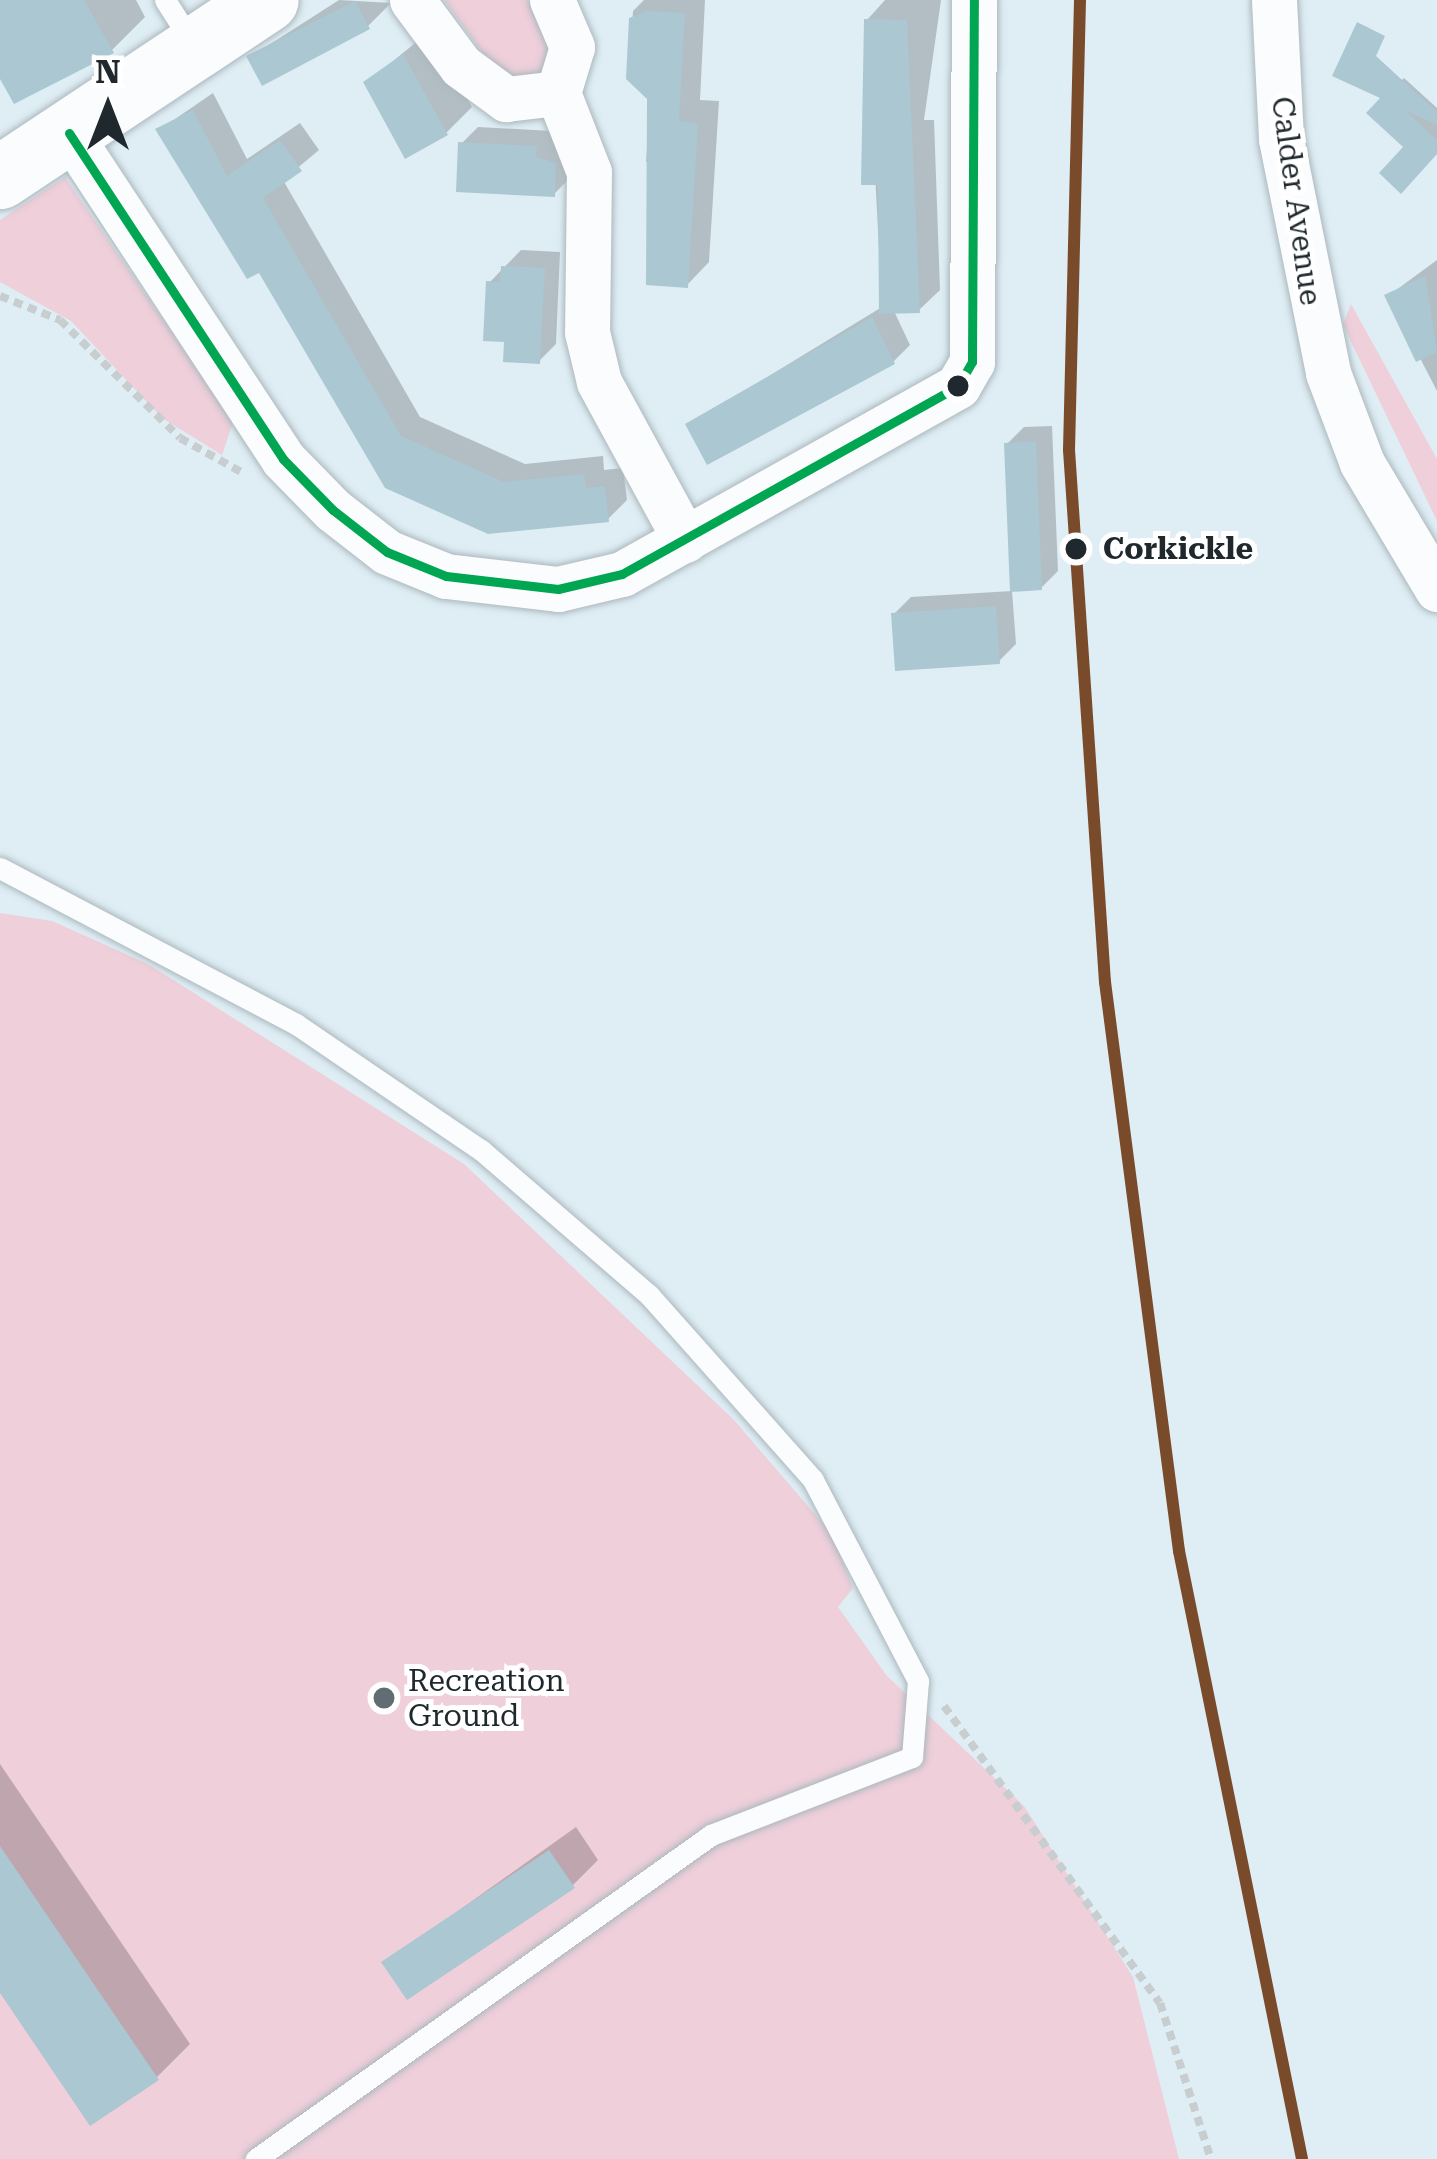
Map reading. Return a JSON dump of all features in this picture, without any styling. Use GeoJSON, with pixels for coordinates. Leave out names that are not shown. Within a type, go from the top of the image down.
{"type":"FeatureCollection","features":[{"type":"Feature","properties":{"kind":"street"},"geometry":{"type":"LineString","coordinates":[[0,177],[69,133],[181,25],[266,0]]}},
{"type":"Feature","properties":{"kind":"street"},"geometry":{"type":"LineString","coordinates":[[412,0],[461,66],[506,99],[559,93]]}},
{"type":"Feature","properties":{"kind":"street"},"geometry":{"type":"LineString","coordinates":[[552,0],[572,47],[559,93],[589,172],[587,332],[599,382],[685,541]]}},
{"type":"Feature","properties":{"kind":"street"},"geometry":{"type":"LineString","coordinates":[[69,133],[284,459],[387,552],[500,588],[559,589],[685,541],[958,386],[972,362],[974,0]]}},
{"type":"Feature","properties":{"kind":"street","name":"Calder Avenue"},"geometry":{"type":"LineString","coordinates":[[1274,0],[1280,139],[1307,298],[1361,463],[1437,589]]}},
{"type":"Feature","properties":{"kind":"lane"},"geometry":{"type":"LineString","coordinates":[[0,868],[296,1024],[481,1150],[649,1295],[813,1480],[918,1681],[912,1757],[711,1835],[256,2159]]}},
{"type":"Feature","properties":{"kind":"path"},"geometry":{"type":"LineString","coordinates":[[0,296],[60,320],[180,438],[259,481]]}},
{"type":"Feature","properties":{"kind":"path"},"geometry":{"type":"LineString","coordinates":[[918,1681],[974,1736],[1160,2003],[1211,2159]]}},
{"type":"Feature","properties":{"kind":"shaded area"},"geometry":{"type":"Polygon","coordinates":[[[444,0],[527,0],[553,32],[557,63],[522,85],[495,70],[444,0]]]}},
{"type":"Feature","properties":{"kind":"shaded area"},"geometry":{"type":"Polygon","coordinates":[[[65,177],[233,422],[222,455],[162,418],[71,321],[0,282],[0,220],[65,177]]]}},
{"type":"Feature","properties":{"kind":"shaded area"},"geometry":{"type":"Polygon","coordinates":[[[1351,304],[1437,459],[1437,521],[1343,325],[1351,304]]]}},
{"type":"Feature","properties":{"kind":"shaded area"},"geometry":{"type":"Polygon","coordinates":[[[0,913],[52,921],[148,964],[464,1164],[733,1419],[832,1534],[853,1588],[838,1607],[887,1676],[1024,1806],[1133,1977],[1179,2159],[0,2159],[0,913]]]}},
{"type":"Feature","properties":{"kind":"building"},"geometry":{"type":"Polygon","coordinates":[[[0,0],[84,0],[114,53],[14,104],[0,79],[0,0]]]}},
{"type":"Feature","properties":{"kind":"building"},"geometry":{"type":"Polygon","coordinates":[[[355,1],[370,29],[262,86],[246,56],[355,1]]]}},
{"type":"Feature","properties":{"kind":"building"},"geometry":{"type":"Polygon","coordinates":[[[647,11],[685,13],[679,121],[698,123],[688,288],[646,285],[647,99],[626,79],[629,18],[647,11]]]}},
{"type":"Feature","properties":{"kind":"building"},"geometry":{"type":"Polygon","coordinates":[[[864,19],[907,20],[920,313],[879,314],[878,185],[861,185],[864,19]]]}},
{"type":"Feature","properties":{"kind":"building"},"geometry":{"type":"Polygon","coordinates":[[[1357,22],[1385,36],[1376,56],[1437,112],[1437,125],[1405,110],[1437,140],[1437,154],[1401,194],[1379,173],[1403,147],[1366,113],[1380,98],[1332,76],[1357,22]]]}},
{"type":"Feature","properties":{"kind":"building"},"geometry":{"type":"Polygon","coordinates":[[[403,54],[448,135],[405,159],[363,82],[403,54]]]}},
{"type":"Feature","properties":{"kind":"building"},"geometry":{"type":"Polygon","coordinates":[[[193,110],[227,176],[280,140],[302,171],[263,198],[401,436],[504,482],[584,474],[586,488],[605,486],[609,522],[488,534],[385,488],[259,273],[247,279],[155,129],[193,110]]]}},
{"type":"Feature","properties":{"kind":"building"},"geometry":{"type":"Polygon","coordinates":[[[458,142],[537,146],[536,157],[556,163],[555,197],[456,192],[458,142]]]}},
{"type":"Feature","properties":{"kind":"building"},"geometry":{"type":"Polygon","coordinates":[[[501,266],[545,268],[540,364],[503,362],[504,342],[483,341],[486,281],[500,282],[501,266]]]}},
{"type":"Feature","properties":{"kind":"building"},"geometry":{"type":"Polygon","coordinates":[[[1425,276],[1437,352],[1416,362],[1384,295],[1425,276]]]}},
{"type":"Feature","properties":{"kind":"building"},"geometry":{"type":"Polygon","coordinates":[[[872,317],[895,364],[707,465],[685,424],[872,317]]]}},
{"type":"Feature","properties":{"kind":"building"},"geometry":{"type":"Polygon","coordinates":[[[1036,441],[1042,590],[1010,592],[1004,443],[1036,441]]]}},
{"type":"Feature","properties":{"kind":"building"},"geometry":{"type":"Polygon","coordinates":[[[996,606],[1000,664],[895,671],[891,613],[996,606]]]}},
{"type":"Feature","properties":{"kind":"building"},"geometry":{"type":"Polygon","coordinates":[[[0,1846],[159,2080],[90,2126],[0,1993],[0,1846]]]}},
{"type":"Feature","properties":{"kind":"building"},"geometry":{"type":"Polygon","coordinates":[[[549,1850],[575,1888],[407,2000],[381,1962],[549,1850]]]}},
{"type":"Feature","properties":{"kind":"transit line"},"geometry":{"type":"LineString","coordinates":[[69,133],[283,459],[333,510],[387,552],[446,576],[558,589],[622,574],[958,386],[972,362],[974,0]]}},
{"type":"Feature","properties":{"kind":"transit line"},"geometry":{"type":"LineString","coordinates":[[1080,0],[1069,450],[1105,982],[1179,1551],[1302,2159]]}},
{"type":"Feature","properties":{"kind":"place","name":"Corkickle"},"geometry":{"type":"Point","coordinates":[1076,549]}},
{"type":"Feature","properties":{"kind":"place","name":"Recreation Ground"},"geometry":{"type":"Point","coordinates":[384,1698]}}]}
